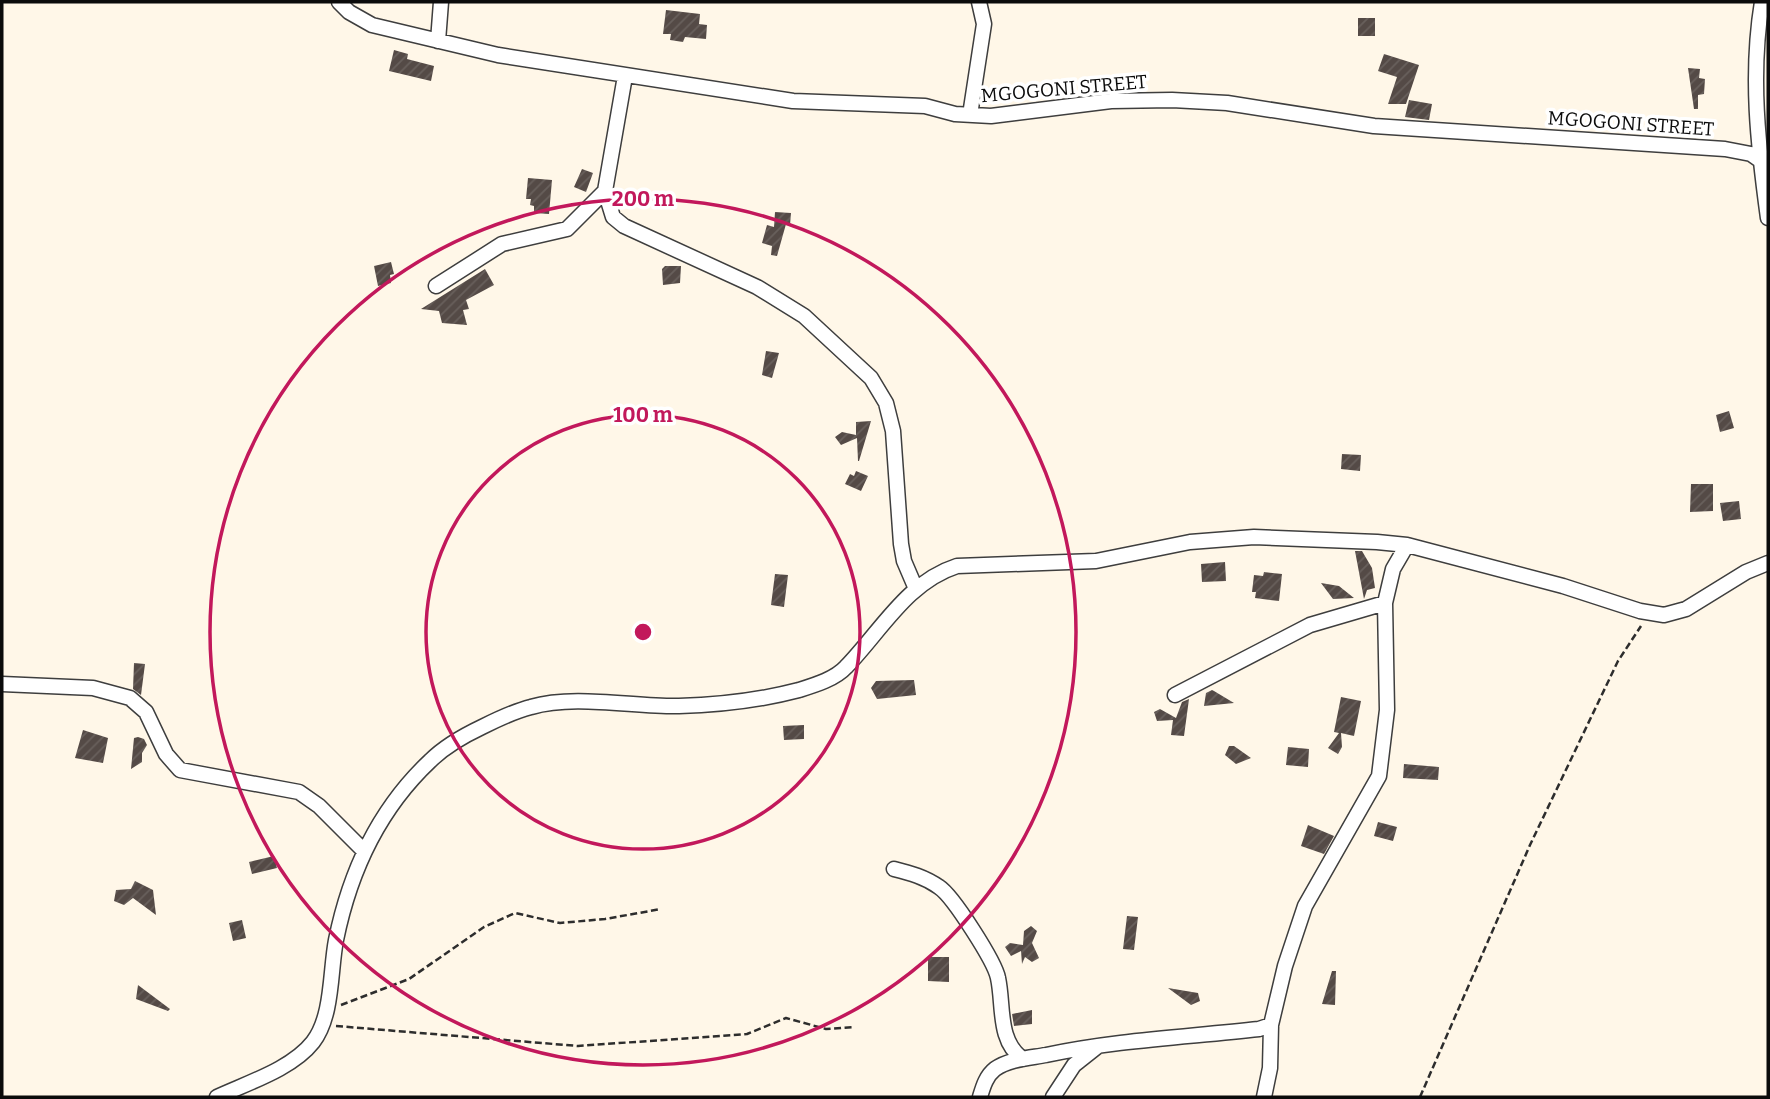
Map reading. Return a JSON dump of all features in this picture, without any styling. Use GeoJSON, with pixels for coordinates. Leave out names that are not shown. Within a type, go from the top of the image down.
{"type":"FeatureCollection","features":[{"type":"Feature","properties":{"kind":"street","name":"MGOGONI STREET"},"geometry":{"type":"LineString","coordinates":[[339,2],[349,12],[372,25],[498,55],[793,101],[925,106],[991,116],[1111,101],[1227,103],[1362,125],[1725,149],[1751,155],[1761,161]]}},
{"type":"Feature","properties":{"kind":"street"},"geometry":{"type":"LineString","coordinates":[[439,41],[441,2]]}},
{"type":"Feature","properties":{"kind":"street"},"geometry":{"type":"LineString","coordinates":[[970,114],[984,23],[979,2]]}},
{"type":"Feature","properties":{"kind":"street"},"geometry":{"type":"LineString","coordinates":[[1762,2],[1754,71],[1768,218]]}},
{"type":"Feature","properties":{"kind":"street"},"geometry":{"type":"LineString","coordinates":[[625,76],[605,191],[613,217],[624,226],[757,287],[804,316],[871,377],[891,419],[901,544],[904,561],[916,589]]}},
{"type":"Feature","properties":{"kind":"street"},"geometry":{"type":"LineString","coordinates":[[436,286],[502,244],[567,229],[605,191]]}},
{"type":"Feature","properties":{"kind":"street"},"geometry":{"type":"LineString","coordinates":[[217,1097],[278,1068],[306,1049],[323,1018],[337,939],[363,850],[392,804],[444,747],[487,724],[533,706],[691,706],[797,690],[830,678],[847,667],[916,589],[939,572],[957,566],[1096,561],[1190,542],[1254,537],[1407,545],[1563,586],[1653,614],[1673,614],[1686,609],[1746,572],[1768,563]]}},
{"type":"Feature","properties":{"kind":"street"},"geometry":{"type":"LineString","coordinates":[[1264,1097],[1270,1068],[1271,1025],[1285,966],[1311,892],[1379,776],[1387,710],[1385,603],[1393,569],[1407,545]]}},
{"type":"Feature","properties":{"kind":"street"},"geometry":{"type":"LineString","coordinates":[[1175,695],[1310,625],[1385,603]]}},
{"type":"Feature","properties":{"kind":"street"},"geometry":{"type":"LineString","coordinates":[[2,684],[93,688],[130,698],[146,712],[166,754],[180,769],[299,792],[319,806],[363,850]]}},
{"type":"Feature","properties":{"kind":"street"},"geometry":{"type":"LineString","coordinates":[[894,869],[923,877],[943,889],[951,899],[994,966],[1005,1035],[1016,1055],[1023,1059]]}},
{"type":"Feature","properties":{"kind":"street"},"geometry":{"type":"LineString","coordinates":[[980,1097],[989,1075],[996,1068],[1023,1059],[1102,1043],[1167,1040],[1259,1029],[1271,1025]]}},
{"type":"Feature","properties":{"kind":"street"},"geometry":{"type":"LineString","coordinates":[[1052,1097],[1074,1065],[1102,1043]]}},
{"type":"Feature","properties":{"kind":"path"},"geometry":{"type":"LineString","coordinates":[[1420,1097],[1483,949],[1618,660],[1637,630],[1653,614]]}},
{"type":"Feature","properties":{"kind":"path"},"geometry":{"type":"LineString","coordinates":[[323,1018],[409,979],[484,927],[515,913],[560,923],[605,919],[661,909]]}},
{"type":"Feature","properties":{"kind":"path"},"geometry":{"type":"LineString","coordinates":[[323,1018],[578,1046],[747,1034],[786,1018],[826,1029],[855,1027]]}},
{"type":"Feature","properties":{"kind":"building"},"geometry":{"type":"Polygon","coordinates":[[[666,10],[700,14],[699,24],[707,25],[706,39],[685,37],[683,42],[670,40],[671,34],[663,34],[666,10]]]}},
{"type":"Feature","properties":{"kind":"building"},"geometry":{"type":"Polygon","coordinates":[[[1358,18],[1375,18],[1375,36],[1358,36],[1358,18]]]}},
{"type":"Feature","properties":{"kind":"building"},"geometry":{"type":"Polygon","coordinates":[[[394,50],[408,54],[407,59],[434,66],[431,81],[389,71],[394,50]]]}},
{"type":"Feature","properties":{"kind":"building"},"geometry":{"type":"Polygon","coordinates":[[[1384,54],[1419,65],[1406,104],[1388,104],[1397,77],[1378,71],[1384,54]]]}},
{"type":"Feature","properties":{"kind":"building"},"geometry":{"type":"Polygon","coordinates":[[[1688,68],[1700,69],[1699,78],[1705,79],[1704,94],[1698,95],[1698,109],[1694,109],[1688,68]]]}},
{"type":"Feature","properties":{"kind":"building"},"geometry":{"type":"Polygon","coordinates":[[[1409,100],[1432,104],[1429,120],[1405,117],[1409,100]]]}},
{"type":"Feature","properties":{"kind":"building"},"geometry":{"type":"Polygon","coordinates":[[[582,169],[593,173],[586,192],[574,187],[582,169]]]}},
{"type":"Feature","properties":{"kind":"building"},"geometry":{"type":"Polygon","coordinates":[[[528,178],[552,180],[549,214],[534,213],[534,206],[530,205],[531,199],[526,199],[528,178]]]}},
{"type":"Feature","properties":{"kind":"building"},"geometry":{"type":"Polygon","coordinates":[[[775,212],[791,213],[790,225],[786,224],[777,256],[771,255],[772,246],[762,243],[767,225],[774,227],[775,212]]]}},
{"type":"Feature","properties":{"kind":"building"},"geometry":{"type":"Polygon","coordinates":[[[391,262],[394,274],[390,275],[391,283],[378,286],[374,266],[391,262]]]}},
{"type":"Feature","properties":{"kind":"building"},"geometry":{"type":"Polygon","coordinates":[[[665,266],[681,266],[680,283],[663,285],[662,269],[665,266]]]}},
{"type":"Feature","properties":{"kind":"building"},"geometry":{"type":"Polygon","coordinates":[[[485,269],[494,285],[466,300],[469,309],[463,310],[467,325],[442,323],[439,311],[421,309],[485,269]]]}},
{"type":"Feature","properties":{"kind":"building"},"geometry":{"type":"Polygon","coordinates":[[[766,351],[779,353],[772,378],[762,375],[766,351]]]}},
{"type":"Feature","properties":{"kind":"building"},"geometry":{"type":"Polygon","coordinates":[[[1729,411],[1734,428],[1720,432],[1716,415],[1729,411]]]}},
{"type":"Feature","properties":{"kind":"building"},"geometry":{"type":"Polygon","coordinates":[[[871,421],[858,461],[857,438],[841,445],[835,437],[842,432],[856,435],[856,422],[871,421]]]}},
{"type":"Feature","properties":{"kind":"building"},"geometry":{"type":"Polygon","coordinates":[[[1342,454],[1361,455],[1360,471],[1341,469],[1342,454]]]}},
{"type":"Feature","properties":{"kind":"building"},"geometry":{"type":"Polygon","coordinates":[[[856,471],[868,476],[861,491],[845,484],[850,474],[854,476],[856,471]]]}},
{"type":"Feature","properties":{"kind":"building"},"geometry":{"type":"Polygon","coordinates":[[[1691,484],[1713,484],[1713,511],[1690,512],[1691,484]]]}},
{"type":"Feature","properties":{"kind":"building"},"geometry":{"type":"Polygon","coordinates":[[[1739,501],[1741,519],[1723,521],[1720,503],[1739,501]]]}},
{"type":"Feature","properties":{"kind":"building"},"geometry":{"type":"Polygon","coordinates":[[[1355,551],[1362,551],[1372,568],[1375,588],[1367,590],[1364,599],[1355,551]]]}},
{"type":"Feature","properties":{"kind":"building"},"geometry":{"type":"Polygon","coordinates":[[[1225,562],[1226,581],[1202,582],[1201,564],[1225,562]]]}},
{"type":"Feature","properties":{"kind":"building"},"geometry":{"type":"Polygon","coordinates":[[[1264,572],[1282,574],[1279,601],[1255,598],[1256,592],[1252,592],[1254,575],[1263,576],[1264,572]]]}},
{"type":"Feature","properties":{"kind":"building"},"geometry":{"type":"Polygon","coordinates":[[[775,574],[788,575],[784,607],[771,605],[775,574]]]}},
{"type":"Feature","properties":{"kind":"building"},"geometry":{"type":"Polygon","coordinates":[[[1321,583],[1339,586],[1354,598],[1333,599],[1321,583]]]}},
{"type":"Feature","properties":{"kind":"building"},"geometry":{"type":"Polygon","coordinates":[[[134,663],[145,664],[141,695],[133,689],[134,663]]]}},
{"type":"Feature","properties":{"kind":"building"},"geometry":{"type":"Polygon","coordinates":[[[914,680],[916,695],[877,699],[871,688],[876,681],[914,680]]]}},
{"type":"Feature","properties":{"kind":"building"},"geometry":{"type":"Polygon","coordinates":[[[1212,690],[1234,703],[1204,706],[1206,693],[1212,690]]]}},
{"type":"Feature","properties":{"kind":"building"},"geometry":{"type":"Polygon","coordinates":[[[1341,697],[1361,701],[1354,736],[1341,733],[1342,747],[1338,754],[1328,748],[1339,733],[1334,732],[1341,697]]]}},
{"type":"Feature","properties":{"kind":"building"},"geometry":{"type":"Polygon","coordinates":[[[1189,699],[1184,736],[1171,735],[1173,720],[1157,721],[1154,712],[1160,709],[1176,718],[1182,702],[1189,699]]]}},
{"type":"Feature","properties":{"kind":"building"},"geometry":{"type":"Polygon","coordinates":[[[804,725],[804,739],[784,740],[783,726],[804,725]]]}},
{"type":"Feature","properties":{"kind":"building"},"geometry":{"type":"Polygon","coordinates":[[[83,730],[108,738],[103,763],[75,758],[83,730]]]}},
{"type":"Feature","properties":{"kind":"building"},"geometry":{"type":"Polygon","coordinates":[[[134,738],[144,739],[147,745],[142,753],[142,762],[131,769],[134,738]]]}},
{"type":"Feature","properties":{"kind":"building"},"geometry":{"type":"Polygon","coordinates":[[[1229,746],[1234,746],[1251,758],[1236,764],[1225,755],[1229,746]]]}},
{"type":"Feature","properties":{"kind":"building"},"geometry":{"type":"Polygon","coordinates":[[[1288,747],[1309,749],[1308,767],[1286,765],[1288,747]]]}},
{"type":"Feature","properties":{"kind":"building"},"geometry":{"type":"Polygon","coordinates":[[[1404,764],[1439,767],[1438,780],[1403,778],[1404,764]]]}},
{"type":"Feature","properties":{"kind":"building"},"geometry":{"type":"Polygon","coordinates":[[[1378,822],[1397,827],[1393,841],[1374,836],[1378,822]]]}},
{"type":"Feature","properties":{"kind":"building"},"geometry":{"type":"Polygon","coordinates":[[[1308,825],[1334,836],[1324,854],[1301,846],[1308,825]]]}},
{"type":"Feature","properties":{"kind":"building"},"geometry":{"type":"Polygon","coordinates":[[[274,856],[277,868],[252,874],[249,862],[274,856]]]}},
{"type":"Feature","properties":{"kind":"building"},"geometry":{"type":"Polygon","coordinates":[[[135,881],[153,890],[156,915],[133,898],[124,905],[114,901],[116,890],[131,889],[135,881]]]}},
{"type":"Feature","properties":{"kind":"building"},"geometry":{"type":"Polygon","coordinates":[[[1127,916],[1138,917],[1134,950],[1123,949],[1127,916]]]}},
{"type":"Feature","properties":{"kind":"building"},"geometry":{"type":"Polygon","coordinates":[[[242,920],[246,938],[233,941],[229,923],[242,920]]]}},
{"type":"Feature","properties":{"kind":"building"},"geometry":{"type":"Polygon","coordinates":[[[1031,926],[1037,931],[1032,943],[1039,958],[1032,962],[1025,957],[1022,964],[1021,951],[1011,956],[1005,947],[1010,943],[1023,945],[1024,931],[1031,926]]]}},
{"type":"Feature","properties":{"kind":"building"},"geometry":{"type":"Polygon","coordinates":[[[928,957],[949,957],[949,982],[928,981],[928,957]]]}},
{"type":"Feature","properties":{"kind":"building"},"geometry":{"type":"Polygon","coordinates":[[[1332,971],[1336,971],[1335,1005],[1322,1004],[1332,971]]]}},
{"type":"Feature","properties":{"kind":"building"},"geometry":{"type":"Polygon","coordinates":[[[138,985],[170,1009],[168,1011],[136,999],[138,985]]]}},
{"type":"Feature","properties":{"kind":"building"},"geometry":{"type":"Polygon","coordinates":[[[1168,988],[1198,993],[1200,1001],[1191,1005],[1168,988]]]}},
{"type":"Feature","properties":{"kind":"building"},"geometry":{"type":"Polygon","coordinates":[[[1032,1010],[1032,1024],[1014,1026],[1012,1014],[1032,1010]]]}}]}
